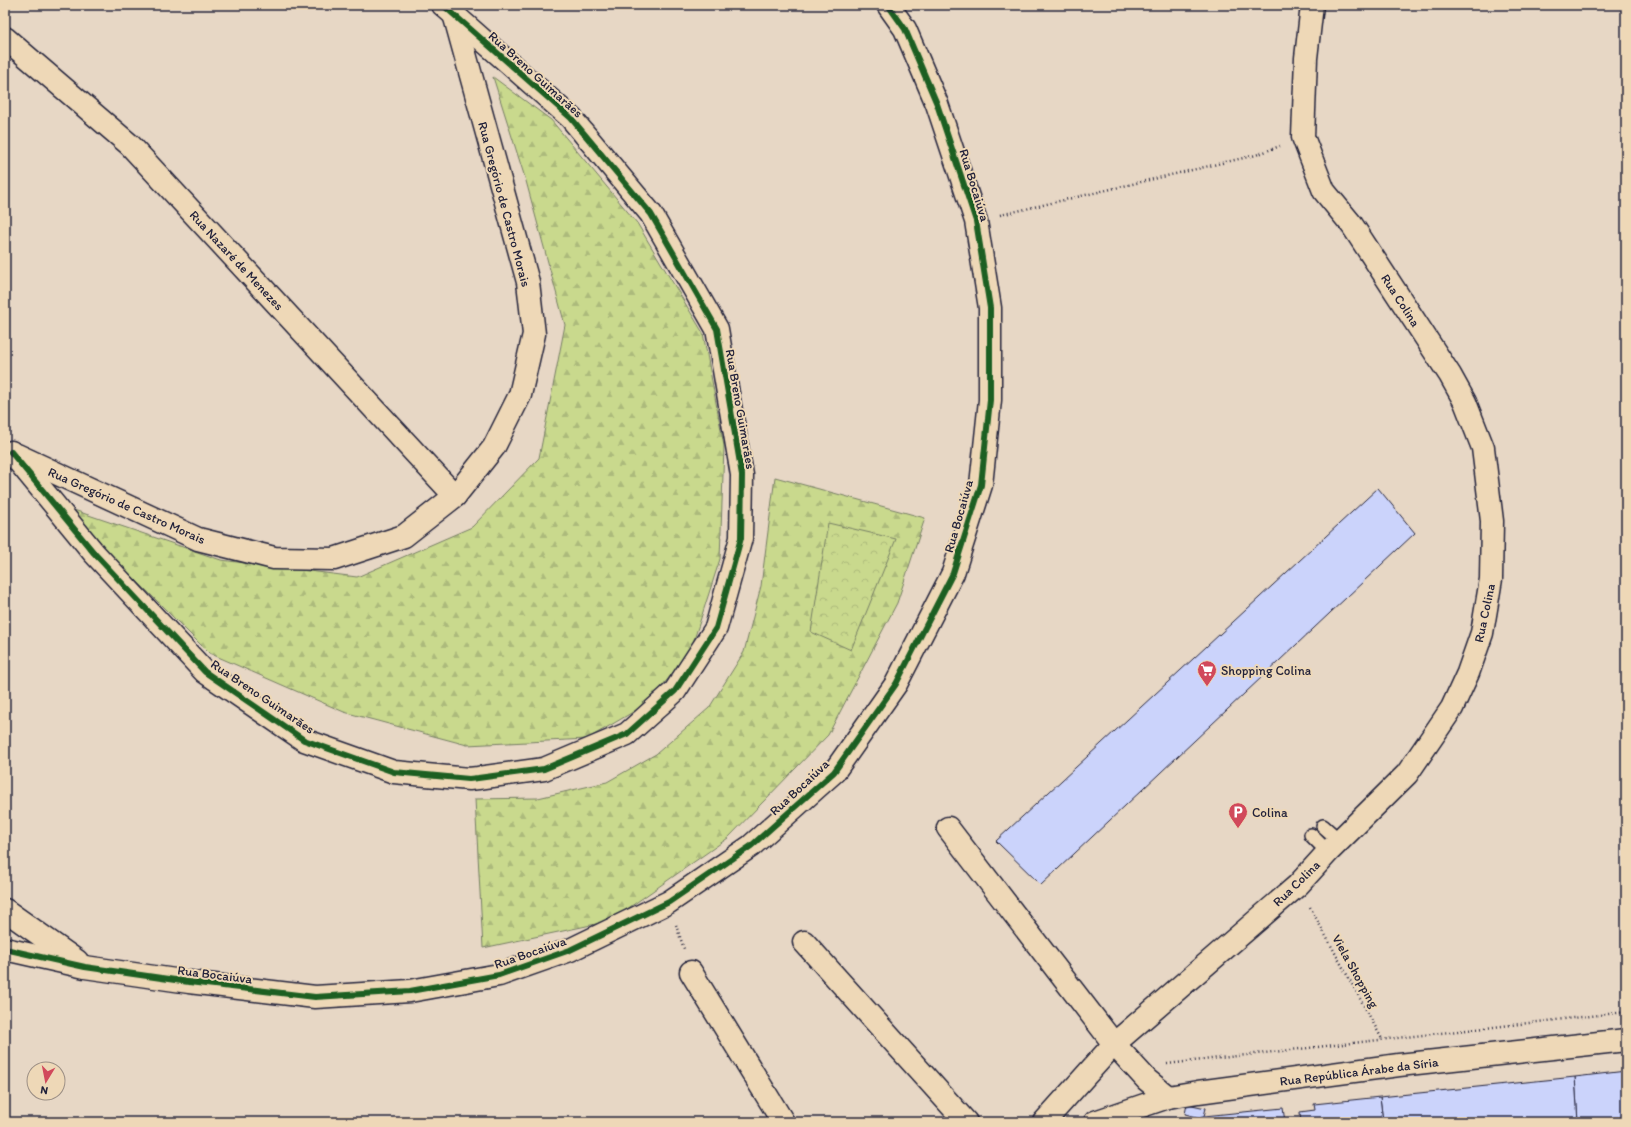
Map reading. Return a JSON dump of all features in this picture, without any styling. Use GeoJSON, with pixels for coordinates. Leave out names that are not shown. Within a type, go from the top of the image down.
{"type":"FeatureCollection","features":[{"type":"Feature","properties":{"kind":"street","name":"Rua Bocaiúva"},"geometry":{"type":"LineString","coordinates":[[5,949],[85,966],[189,982],[315,996],[410,992],[500,974],[570,950],[669,902],[751,846],[834,772],[896,684],[953,573],[980,485],[990,400],[990,308],[976,221],[937,104],[905,29],[888,5]]}},
{"type":"Feature","properties":{"kind":"street","name":"Rua Colina"},"geometry":{"type":"LineString","coordinates":[[1044,1122],[1114,1044],[1298,885],[1334,846],[1407,774],[1452,708],[1468,673],[1482,633],[1491,579],[1492,521],[1483,448],[1465,402],[1446,369],[1352,226],[1324,191],[1303,137],[1306,58],[1312,5]]}},
{"type":"Feature","properties":{"kind":"street","name":"Rua Breno Guimarães"},"geometry":{"type":"LineString","coordinates":[[8,451],[94,553],[205,672],[304,740],[312,743],[394,772],[469,779],[544,769],[627,734],[675,691],[716,628],[740,538],[742,475],[717,329],[651,214],[571,118],[450,9]]}},
{"type":"Feature","properties":{"kind":"street","name":"Rua Gregório de Castro Morais"},"geometry":{"type":"LineString","coordinates":[[8,451],[198,539],[274,558],[334,559],[404,536],[455,496],[494,447],[520,395],[534,334],[528,282],[450,9]]}},
{"type":"Feature","properties":{"kind":"street","name":"Rua Nazaré de Menezes"},"geometry":{"type":"LineString","coordinates":[[5,38],[130,144],[455,496]]}},
{"type":"Feature","properties":{"kind":"street"},"geometry":{"type":"LineString","coordinates":[[948,828],[1114,1044],[1147,1080],[1168,1097]]}},
{"type":"Feature","properties":{"kind":"street"},"geometry":{"type":"LineString","coordinates":[[5,910],[85,966]]}},
{"type":"Feature","properties":{"kind":"street"},"geometry":{"type":"LineString","coordinates":[[804,942],[966,1122]]}},
{"type":"Feature","properties":{"kind":"street"},"geometry":{"type":"LineString","coordinates":[[691,972],[784,1122]]}},
{"type":"Feature","properties":{"kind":"street","name":"Rua República Árabe da Síria"},"geometry":{"type":"LineString","coordinates":[[1096,1122],[1168,1097],[1399,1064],[1626,1040]]}},
{"type":"Feature","properties":{"kind":"lane"},"geometry":{"type":"LineString","coordinates":[[1323,826],[1334,846]]}},
{"type":"Feature","properties":{"kind":"lane"},"geometry":{"type":"LineString","coordinates":[[1311,835],[1334,846]]}},
{"type":"Feature","properties":{"kind":"path"},"geometry":{"type":"LineString","coordinates":[[976,221],[1256,155]]}},
{"type":"Feature","properties":{"kind":"path"},"geometry":{"type":"LineString","coordinates":[[669,902],[691,972]]}},
{"type":"Feature","properties":{"kind":"green space"},"geometry":{"type":"Polygon","coordinates":[[[493,77],[551,120],[637,223],[703,333],[724,446],[720,559],[691,649],[650,702],[587,739],[467,745],[344,712],[209,653],[62,506],[221,560],[357,577],[472,527],[539,458],[565,325],[526,181],[493,77]]]}},
{"type":"Feature","properties":{"kind":"green space"},"geometry":{"type":"Polygon","coordinates":[[[775,477],[925,518],[897,603],[828,735],[728,838],[610,921],[483,948],[475,799],[538,798],[607,782],[656,754],[709,708],[744,652],[761,586],[775,477]]]}},
{"type":"Feature","properties":{"kind":"green space"},"geometry":{"type":"Polygon","coordinates":[[[828,523],[896,539],[851,650],[811,632],[828,523]]]}},
{"type":"Feature","properties":{"kind":"building","name":"Shopping Colina"},"geometry":{"type":"Polygon","coordinates":[[[1378,488],[1415,533],[1041,885],[996,841],[1378,488]]]}},
{"type":"Feature","properties":{"kind":"building"},"geometry":{"type":"Polygon","coordinates":[[[1626,1071],[1626,1122],[1578,1122],[1575,1077],[1626,1071]]]}},
{"type":"Feature","properties":{"kind":"building"},"geometry":{"type":"Polygon","coordinates":[[[1575,1077],[1578,1122],[1383,1122],[1380,1097],[1575,1077]]]}},
{"type":"Feature","properties":{"kind":"building"},"geometry":{"type":"Polygon","coordinates":[[[1380,1097],[1383,1122],[1301,1122],[1300,1112],[1315,1110],[1314,1104],[1380,1097]]]}},
{"type":"Feature","properties":{"kind":"building"},"geometry":{"type":"Polygon","coordinates":[[[1187,1104],[1206,1108],[1204,1116],[1197,1117],[1185,1114],[1187,1104]]]}},
{"type":"Feature","properties":{"kind":"building"},"geometry":{"type":"Polygon","coordinates":[[[1283,1108],[1285,1122],[1151,1122],[1204,1116],[1283,1108]]]}},
{"type":"Feature","properties":{"kind":"cycle path"},"geometry":{"type":"LineString","coordinates":[[11,452],[94,553],[205,672],[304,740],[394,772],[469,779],[478,778],[544,769],[627,734],[675,691],[716,628],[741,538],[742,475],[717,329],[651,214],[571,118],[443,5]]}},
{"type":"Feature","properties":{"kind":"cycle path"},"geometry":{"type":"LineString","coordinates":[[5,949],[85,967],[189,982],[315,997],[410,991],[499,975],[570,950],[669,902],[751,846],[834,772],[896,684],[953,573],[981,485],[990,400],[990,308],[976,221],[937,104],[905,29],[888,5]]}},
{"type":"Feature","properties":{"kind":"place","name":"Shopping Colina"},"geometry":{"type":"Point","coordinates":[1207,687]}},
{"type":"Feature","properties":{"kind":"place","name":"Colina"},"geometry":{"type":"Point","coordinates":[1238,829]}}]}
